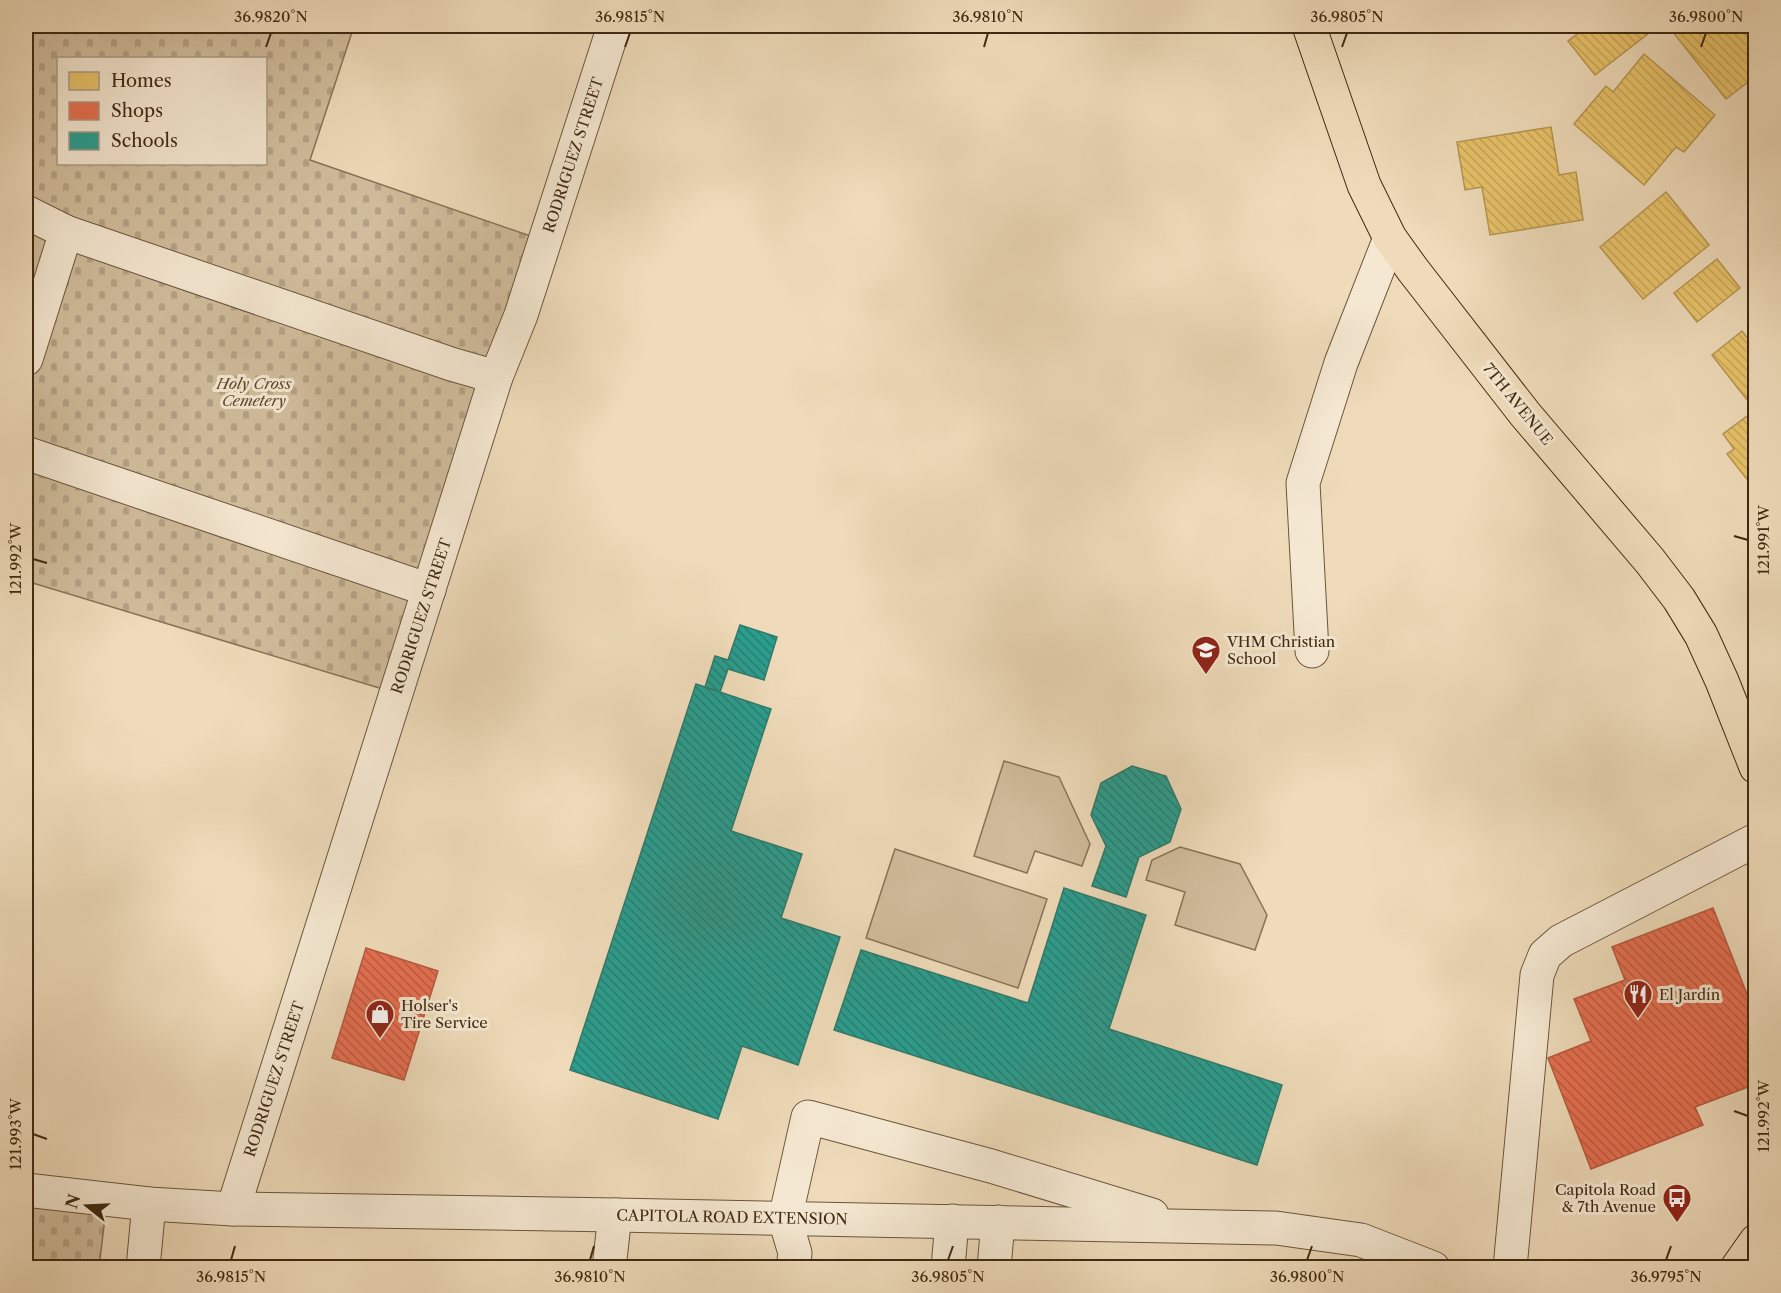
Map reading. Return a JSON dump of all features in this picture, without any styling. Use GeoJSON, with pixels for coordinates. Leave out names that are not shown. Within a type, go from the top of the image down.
{"type":"FeatureCollection","features":[{"type":"Feature","properties":{"kind":"main road","name":"7TH AVENUE"},"geometry":{"type":"LineString","coordinates":[[1310,26],[1364,185],[1390,238],[1525,414],[1650,561],[1679,599],[1701,635],[1722,681],[1755,767]]}},
{"type":"Feature","properties":{"kind":"main road"},"geometry":{"type":"LineString","coordinates":[[1737,1268],[1755,1241]]}},
{"type":"Feature","properties":{"kind":"street","name":"RODRIGUEZ STREET"},"geometry":{"type":"LineString","coordinates":[[233,1209],[496,377],[521,315],[614,26]]}},
{"type":"Feature","properties":{"kind":"street"},"geometry":{"type":"LineString","coordinates":[[26,212],[66,232],[451,364],[496,377]]}},
{"type":"Feature","properties":{"kind":"street"},"geometry":{"type":"LineString","coordinates":[[26,359],[66,232]]}},
{"type":"Feature","properties":{"kind":"street"},"geometry":{"type":"LineString","coordinates":[[1312,651],[1303,483],[1341,363],[1390,238]]}},
{"type":"Feature","properties":{"kind":"street"},"geometry":{"type":"LineString","coordinates":[[26,453],[429,590]]}},
{"type":"Feature","properties":{"kind":"street"},"geometry":{"type":"LineString","coordinates":[[1510,1268],[1537,975],[1545,955],[1561,941],[1755,840]]}},
{"type":"Feature","properties":{"kind":"street"},"geometry":{"type":"LineString","coordinates":[[793,1268],[795,1253],[785,1219],[808,1117],[991,1166],[1191,1227]]}},
{"type":"Feature","properties":{"kind":"street","name":"CAPITOLA ROAD EXTENSION"},"geometry":{"type":"LineString","coordinates":[[26,1190],[149,1204],[233,1209],[1276,1228],[1361,1240],[1433,1268]]}},
{"type":"Feature","properties":{"kind":"street"},"geometry":{"type":"LineString","coordinates":[[143,1268],[149,1204]]}},
{"type":"Feature","properties":{"kind":"street"},"geometry":{"type":"LineString","coordinates":[[609,1268],[615,1215]]}},
{"type":"Feature","properties":{"kind":"street"},"geometry":{"type":"LineString","coordinates":[[948,1268],[952,1221]]}},
{"type":"Feature","properties":{"kind":"street"},"geometry":{"type":"LineString","coordinates":[[994,1268],[998,1222]]}},
{"type":"Feature","properties":{"kind":"green space","name":"Holy Cross Cemetery"},"geometry":{"type":"Polygon","coordinates":[[[26,26],[354,26],[310,160],[542,240],[396,693],[26,581],[26,26]]]}},
{"type":"Feature","properties":{"kind":"green space"},"geometry":{"type":"Polygon","coordinates":[[[1004,761],[1059,777],[1090,844],[1082,866],[1035,851],[1027,873],[974,856],[1004,761]]]}},
{"type":"Feature","properties":{"kind":"green space"},"geometry":{"type":"Polygon","coordinates":[[[1180,847],[1240,864],[1267,915],[1255,950],[1175,925],[1185,892],[1146,880],[1152,860],[1180,847]]]}},
{"type":"Feature","properties":{"kind":"green space"},"geometry":{"type":"Polygon","coordinates":[[[895,849],[1047,899],[1018,988],[866,938],[895,849]]]}},
{"type":"Feature","properties":{"kind":"green space"},"geometry":{"type":"Polygon","coordinates":[[[26,1179],[108,1193],[99,1267],[26,1267],[26,1179]]]}},
{"type":"Feature","properties":{"kind":"building: Homes"},"geometry":{"type":"Polygon","coordinates":[[[1588,26],[1658,26],[1595,75],[1568,41],[1588,26]]]}},
{"type":"Feature","properties":{"kind":"building: Homes"},"geometry":{"type":"Polygon","coordinates":[[[1679,26],[1756,26],[1756,76],[1726,99],[1672,31],[1679,26]]]}},
{"type":"Feature","properties":{"kind":"building: Homes"},"geometry":{"type":"Polygon","coordinates":[[[1644,54],[1715,115],[1684,152],[1676,147],[1644,185],[1574,124],[1606,86],[1613,92],[1644,54]]]}},
{"type":"Feature","properties":{"kind":"building: Homes"},"geometry":{"type":"Polygon","coordinates":[[[1551,127],[1559,175],[1576,172],[1583,220],[1490,235],[1482,187],[1465,190],[1457,142],[1551,127]]]}},
{"type":"Feature","properties":{"kind":"building: Homes"},"geometry":{"type":"Polygon","coordinates":[[[1666,192],[1709,245],[1643,299],[1600,247],[1666,192]]]}},
{"type":"Feature","properties":{"kind":"building: Homes"},"geometry":{"type":"Polygon","coordinates":[[[1717,259],[1740,288],[1697,322],[1674,293],[1717,259]]]}},
{"type":"Feature","properties":{"kind":"building: Homes"},"geometry":{"type":"Polygon","coordinates":[[[1742,331],[1756,349],[1756,479],[1750,483],[1727,454],[1734,449],[1723,434],[1755,410],[1712,355],[1742,331]]]}},
{"type":"Feature","properties":{"kind":"building: Shops"},"geometry":{"type":"Polygon","coordinates":[[[1713,908],[1756,1017],[1756,1084],[1695,1107],[1703,1125],[1591,1169],[1548,1058],[1591,1041],[1574,999],[1625,980],[1612,947],[1713,908]]]}},
{"type":"Feature","properties":{"kind":"building: Shops"},"geometry":{"type":"Polygon","coordinates":[[[366,948],[438,971],[404,1080],[332,1058],[366,948]]]}},
{"type":"Feature","properties":{"kind":"building: Schools"},"geometry":{"type":"Polygon","coordinates":[[[740,625],[777,637],[764,680],[728,669],[720,692],[705,687],[715,656],[728,660],[740,625]]]}},
{"type":"Feature","properties":{"kind":"building: Schools"},"geometry":{"type":"Polygon","coordinates":[[[696,684],[771,709],[731,831],[802,854],[781,918],[840,937],[798,1065],[742,1046],[718,1119],[570,1070],[696,684]]]}},
{"type":"Feature","properties":{"kind":"building: Schools"},"geometry":{"type":"Polygon","coordinates":[[[1132,766],[1166,776],[1181,809],[1170,842],[1139,857],[1126,897],[1092,886],[1106,846],[1091,815],[1101,783],[1132,766]]]}},
{"type":"Feature","properties":{"kind":"building: Schools"},"geometry":{"type":"Polygon","coordinates":[[[1064,888],[1146,915],[1109,1029],[1282,1085],[1257,1165],[834,1030],[861,950],[1028,1003],[1064,888]]]}},
{"type":"Feature","properties":{"kind":"place","name":"VHM Christian School"},"geometry":{"type":"Point","coordinates":[1206,676]}},
{"type":"Feature","properties":{"kind":"place","name":"El Jardín"},"geometry":{"type":"Point","coordinates":[1638,1020]}},
{"type":"Feature","properties":{"kind":"place","name":"Holser's Tire Service"},"geometry":{"type":"Point","coordinates":[380,1040]}},
{"type":"Feature","properties":{"kind":"place","name":"Capitola Road & 7th Avenue"},"geometry":{"type":"Point","coordinates":[1677,1224]}}]}
